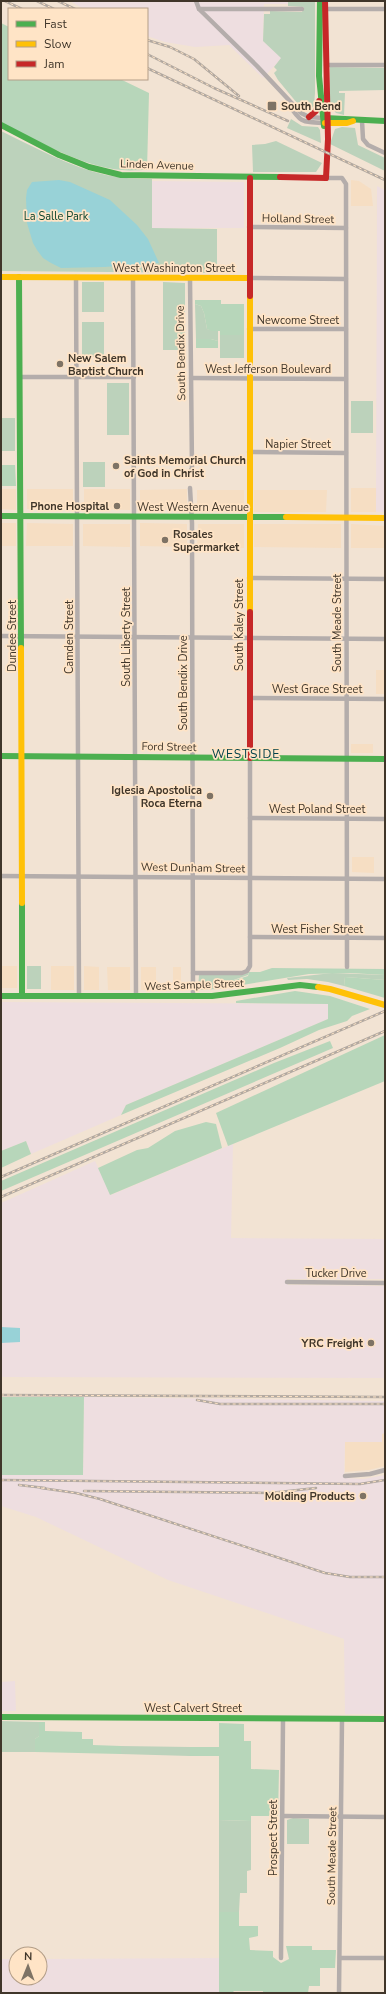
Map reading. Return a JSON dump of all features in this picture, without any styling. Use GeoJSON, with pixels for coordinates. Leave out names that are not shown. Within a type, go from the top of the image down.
{"type":"FeatureCollection","features":[{"type":"Feature","properties":{"kind":"street"},"geometry":{"type":"LineString","coordinates":[[196,1],[198,9],[281,91],[300,113],[309,117],[342,123],[353,121],[385,121]]}},
{"type":"Feature","properties":{"kind":"street"},"geometry":{"type":"LineString","coordinates":[[320,1],[323,9],[326,65],[326,178]]}},
{"type":"Feature","properties":{"kind":"street"},"geometry":{"type":"LineString","coordinates":[[309,117],[313,115],[318,107],[320,92],[323,9],[326,1]]}},
{"type":"Feature","properties":{"kind":"street"},"geometry":{"type":"LineString","coordinates":[[198,9],[302,9]]}},
{"type":"Feature","properties":{"kind":"street"},"geometry":{"type":"LineString","coordinates":[[323,9],[385,9]]}},
{"type":"Feature","properties":{"kind":"street"},"geometry":{"type":"LineString","coordinates":[[326,65],[385,65]]}},
{"type":"Feature","properties":{"kind":"street"},"geometry":{"type":"LineString","coordinates":[[281,91],[297,119],[309,123],[346,118],[353,121]]}},
{"type":"Feature","properties":{"kind":"street"},"geometry":{"type":"LineString","coordinates":[[320,92],[328,139]]}},
{"type":"Feature","properties":{"kind":"street"},"geometry":{"type":"LineString","coordinates":[[362,121],[362,139],[368,145],[385,152]]}},
{"type":"Feature","properties":{"kind":"street"},"geometry":{"type":"LineString","coordinates":[[326,147],[332,130],[342,123]]}},
{"type":"Feature","properties":{"kind":"street","name":"Linden Avenue"},"geometry":{"type":"LineString","coordinates":[[1,125],[49,151],[112,173],[150,177],[326,178]]}},
{"type":"Feature","properties":{"kind":"street","name":"South Kaley Street"},"geometry":{"type":"LineString","coordinates":[[193,972],[242,973],[247,971],[250,966],[250,178]]}},
{"type":"Feature","properties":{"kind":"street","name":"South Meade Street"},"geometry":{"type":"LineString","coordinates":[[326,178],[342,178],[345,180],[346,967]]}},
{"type":"Feature","properties":{"kind":"street","name":"Holland Street"},"geometry":{"type":"LineString","coordinates":[[249,228],[346,228]]}},
{"type":"Feature","properties":{"kind":"street","name":"West Washington Street"},"geometry":{"type":"LineString","coordinates":[[1,277],[346,279]]}},
{"type":"Feature","properties":{"kind":"street","name":"Dundee Street"},"geometry":{"type":"LineString","coordinates":[[19,277],[22,637],[22,996]]}},
{"type":"Feature","properties":{"kind":"street","name":"Camden Street"},"geometry":{"type":"LineString","coordinates":[[76,277],[79,996]]}},
{"type":"Feature","properties":{"kind":"street","name":"South Liberty Street"},"geometry":{"type":"LineString","coordinates":[[133,278],[136,997]]}},
{"type":"Feature","properties":{"kind":"street","name":"South Bendix Drive"},"geometry":{"type":"LineString","coordinates":[[188,476],[192,468],[190,278]]}},
{"type":"Feature","properties":{"kind":"street","name":"Newcome Street"},"geometry":{"type":"LineString","coordinates":[[250,329],[346,329]]}},
{"type":"Feature","properties":{"kind":"street"},"geometry":{"type":"LineString","coordinates":[[20,377],[134,378]]}},
{"type":"Feature","properties":{"kind":"street","name":"West Jefferson Boulevard"},"geometry":{"type":"LineString","coordinates":[[191,378],[346,379]]}},
{"type":"Feature","properties":{"kind":"street","name":"Napier Street"},"geometry":{"type":"LineString","coordinates":[[249,452],[346,453]]}},
{"type":"Feature","properties":{"kind":"street","name":"South Bendix Drive"},"geometry":{"type":"LineString","coordinates":[[190,488],[193,997]]}},
{"type":"Feature","properties":{"kind":"street","name":"West Western Avenue"},"geometry":{"type":"LineString","coordinates":[[1,516],[385,518]]}},
{"type":"Feature","properties":{"kind":"street"},"geometry":{"type":"LineString","coordinates":[[249,578],[385,579]]}},
{"type":"Feature","properties":{"kind":"street"},"geometry":{"type":"LineString","coordinates":[[1,636],[385,639]]}},
{"type":"Feature","properties":{"kind":"street","name":"West Grace Street"},"geometry":{"type":"LineString","coordinates":[[250,698],[385,699]]}},
{"type":"Feature","properties":{"kind":"street","name":"Ford Street"},"geometry":{"type":"LineString","coordinates":[[1,756],[385,759]]}},
{"type":"Feature","properties":{"kind":"street","name":"West Poland Street"},"geometry":{"type":"LineString","coordinates":[[250,818],[385,819]]}},
{"type":"Feature","properties":{"kind":"street","name":"West Dunham Street"},"geometry":{"type":"LineString","coordinates":[[1,876],[385,878]]}},
{"type":"Feature","properties":{"kind":"street","name":"West Fisher Street"},"geometry":{"type":"LineString","coordinates":[[250,937],[385,938]]}},
{"type":"Feature","properties":{"kind":"street","name":"West Sample Street"},"geometry":{"type":"LineString","coordinates":[[1,996],[193,997],[242,994],[300,985],[322,988],[385,1005]]}},
{"type":"Feature","properties":{"kind":"street","name":"Tucker Drive"},"geometry":{"type":"LineString","coordinates":[[287,1282],[385,1283]]}},
{"type":"Feature","properties":{"kind":"street"},"geometry":{"type":"LineString","coordinates":[[345,1476],[370,1474],[385,1470]]}},
{"type":"Feature","properties":{"kind":"street","name":"West Calvert Street"},"geometry":{"type":"LineString","coordinates":[[1,1717],[385,1719]]}},
{"type":"Feature","properties":{"kind":"street","name":"Prospect Street"},"geometry":{"type":"LineString","coordinates":[[281,1958],[283,1719]]}},
{"type":"Feature","properties":{"kind":"street","name":"South Meade Street"},"geometry":{"type":"LineString","coordinates":[[339,1993],[342,1719]]}},
{"type":"Feature","properties":{"kind":"street"},"geometry":{"type":"LineString","coordinates":[[282,1816],[385,1817]]}},
{"type":"Feature","properties":{"kind":"street"},"geometry":{"type":"LineString","coordinates":[[340,1958],[385,1958]]}},
{"type":"Feature","properties":{"kind":"shaded area"},"geometry":{"type":"Polygon","coordinates":[[[70,1],[288,1],[288,4],[264,4],[263,41],[282,58],[263,78],[229,45],[195,47],[165,42],[148,36],[148,8],[82,8],[70,1]]]}},
{"type":"Feature","properties":{"kind":"shaded area"},"geometry":{"type":"Polygon","coordinates":[[[351,180],[359,181],[371,189],[373,206],[351,206],[351,180]]]}},
{"type":"Feature","properties":{"kind":"shaded area"},"geometry":{"type":"Polygon","coordinates":[[[152,181],[244,182],[244,228],[152,228],[152,181]]]}},
{"type":"Feature","properties":{"kind":"shaded area"},"geometry":{"type":"Polygon","coordinates":[[[377,186],[385,190],[385,512],[376,512],[377,186]]]}},
{"type":"Feature","properties":{"kind":"shaded area"},"geometry":{"type":"Polygon","coordinates":[[[351,488],[377,488],[376,512],[351,512],[351,488]]]}},
{"type":"Feature","properties":{"kind":"shaded area"},"geometry":{"type":"Polygon","coordinates":[[[1,489],[16,489],[16,510],[1,509],[1,489]]]}},
{"type":"Feature","properties":{"kind":"shaded area"},"geometry":{"type":"Polygon","coordinates":[[[27,489],[73,489],[73,509],[27,509],[27,489]]]}},
{"type":"Feature","properties":{"kind":"shaded area"},"geometry":{"type":"Polygon","coordinates":[[[84,489],[130,489],[130,510],[84,509],[84,489]]]}},
{"type":"Feature","properties":{"kind":"shaded area"},"geometry":{"type":"Polygon","coordinates":[[[187,489],[187,510],[140,510],[140,490],[187,489]]]}},
{"type":"Feature","properties":{"kind":"shaded area"},"geometry":{"type":"Polygon","coordinates":[[[197,490],[244,490],[244,512],[197,511],[197,490]]]}},
{"type":"Feature","properties":{"kind":"shaded area"},"geometry":{"type":"Polygon","coordinates":[[[254,490],[327,490],[326,512],[254,512],[254,490]]]}},
{"type":"Feature","properties":{"kind":"shaded area"},"geometry":{"type":"Polygon","coordinates":[[[1,523],[16,523],[16,546],[1,546],[1,523]]]}},
{"type":"Feature","properties":{"kind":"shaded area"},"geometry":{"type":"Polygon","coordinates":[[[27,523],[73,524],[73,546],[26,546],[27,523]]]}},
{"type":"Feature","properties":{"kind":"shaded area"},"geometry":{"type":"Polygon","coordinates":[[[140,523],[187,524],[187,547],[140,546],[140,523]]]}},
{"type":"Feature","properties":{"kind":"shaded area"},"geometry":{"type":"Polygon","coordinates":[[[83,524],[130,524],[130,547],[83,546],[83,524]]]}},
{"type":"Feature","properties":{"kind":"shaded area"},"geometry":{"type":"Polygon","coordinates":[[[198,524],[244,524],[244,548],[197,547],[198,524]]]}},
{"type":"Feature","properties":{"kind":"shaded area"},"geometry":{"type":"Polygon","coordinates":[[[254,524],[341,524],[341,548],[254,547],[254,524]]]}},
{"type":"Feature","properties":{"kind":"shaded area"},"geometry":{"type":"Polygon","coordinates":[[[351,524],[385,526],[385,548],[351,548],[351,524]]]}},
{"type":"Feature","properties":{"kind":"shaded area"},"geometry":{"type":"Polygon","coordinates":[[[376,670],[385,670],[385,694],[376,694],[376,670]]]}},
{"type":"Feature","properties":{"kind":"shaded area"},"geometry":{"type":"Polygon","coordinates":[[[351,744],[373,744],[373,753],[351,753],[351,744]]]}},
{"type":"Feature","properties":{"kind":"shaded area"},"geometry":{"type":"Polygon","coordinates":[[[352,857],[374,857],[374,873],[352,872],[352,857]]]}},
{"type":"Feature","properties":{"kind":"shaded area"},"geometry":{"type":"Polygon","coordinates":[[[1,966],[17,966],[17,988],[1,988],[1,966]]]}},
{"type":"Feature","properties":{"kind":"shaded area"},"geometry":{"type":"Polygon","coordinates":[[[51,966],[74,966],[74,990],[51,990],[51,966]]]}},
{"type":"Feature","properties":{"kind":"shaded area"},"geometry":{"type":"Polygon","coordinates":[[[84,966],[99,967],[99,990],[84,990],[84,966]]]}},
{"type":"Feature","properties":{"kind":"shaded area"},"geometry":{"type":"Polygon","coordinates":[[[107,967],[130,967],[130,990],[108,990],[107,967]]]}},
{"type":"Feature","properties":{"kind":"shaded area"},"geometry":{"type":"Polygon","coordinates":[[[141,967],[156,967],[156,990],[141,990],[141,967]]]}},
{"type":"Feature","properties":{"kind":"shaded area"},"geometry":{"type":"Polygon","coordinates":[[[173,967],[181,967],[181,990],[173,990],[173,967]]]}},
{"type":"Feature","properties":{"kind":"shaded area"},"geometry":{"type":"Polygon","coordinates":[[[1,1002],[328,1004],[328,1019],[126,1105],[121,1115],[31,1154],[26,1141],[1,1151],[1,1002]]]}},
{"type":"Feature","properties":{"kind":"shaded area"},"geometry":{"type":"Polygon","coordinates":[[[233,1144],[231,1238],[385,1239],[385,1279],[287,1279],[288,1285],[385,1286],[385,1378],[1,1377],[1,1203],[95,1161],[111,1195],[233,1144]]]}},
{"type":"Feature","properties":{"kind":"shaded area"},"geometry":{"type":"Polygon","coordinates":[[[84,1397],[385,1401],[385,1433],[382,1434],[382,1442],[345,1442],[344,1478],[364,1479],[385,1475],[385,1714],[345,1714],[344,1639],[168,1580],[36,1517],[1,1506],[1,1475],[83,1475],[84,1397]]]}},
{"type":"Feature","properties":{"kind":"shaded area"},"geometry":{"type":"Polygon","coordinates":[[[382,1433],[385,1433],[385,1466],[369,1470],[345,1472],[345,1442],[381,1442],[382,1433]]]}},
{"type":"Feature","properties":{"kind":"shaded area"},"geometry":{"type":"Polygon","coordinates":[[[15,1681],[16,1711],[1,1711],[1,1682],[15,1681]]]}},
{"type":"Feature","properties":{"kind":"shaded area"},"geometry":{"type":"Polygon","coordinates":[[[220,1958],[219,1993],[1,1993],[1,1959],[8,1959],[8,1986],[48,1986],[48,1959],[220,1958]]]}},
{"type":"Feature","properties":{"kind":"green space"},"geometry":{"type":"Polygon","coordinates":[[[288,1],[315,1],[315,93],[314,106],[308,111],[302,109],[278,80],[274,73],[277,70],[274,67],[281,58],[263,41],[264,14],[270,14],[270,11],[302,12],[304,7],[288,6],[288,1]]]}},
{"type":"Feature","properties":{"kind":"green space"},"geometry":{"type":"Polygon","coordinates":[[[1,23],[8,26],[8,80],[122,80],[149,93],[147,170],[122,170],[91,164],[60,152],[1,123],[1,23]]]}},
{"type":"Feature","properties":{"kind":"green space"},"geometry":{"type":"Polygon","coordinates":[[[330,67],[385,68],[385,90],[339,91],[339,93],[345,93],[344,115],[336,113],[330,106],[330,67]]]}},
{"type":"Feature","properties":{"kind":"green space"},"geometry":{"type":"Polygon","coordinates":[[[291,119],[302,126],[318,127],[320,130],[321,143],[287,128],[291,119]]]}},
{"type":"Feature","properties":{"kind":"green space"},"geometry":{"type":"Polygon","coordinates":[[[342,127],[355,128],[358,145],[385,158],[385,171],[330,144],[335,129],[342,127]]]}},
{"type":"Feature","properties":{"kind":"green space","name":"La Salle Park"},"geometry":{"type":"Polygon","coordinates":[[[1,131],[52,156],[79,167],[117,177],[152,179],[152,228],[217,229],[217,273],[1,271],[1,131]]]}},
{"type":"Feature","properties":{"kind":"green space"},"geometry":{"type":"Polygon","coordinates":[[[276,141],[322,163],[316,172],[253,172],[252,145],[276,141]]]}},
{"type":"Feature","properties":{"kind":"green space"},"geometry":{"type":"Polygon","coordinates":[[[82,282],[104,282],[104,312],[82,312],[82,282]]]}},
{"type":"Feature","properties":{"kind":"green space"},"geometry":{"type":"Polygon","coordinates":[[[163,282],[185,283],[185,350],[163,350],[163,282]]]}},
{"type":"Feature","properties":{"kind":"green space"},"geometry":{"type":"Polygon","coordinates":[[[195,300],[221,300],[221,304],[244,304],[244,335],[220,335],[220,331],[212,331],[207,329],[204,313],[201,306],[195,304],[195,300]]]}},
{"type":"Feature","properties":{"kind":"green space"},"geometry":{"type":"Polygon","coordinates":[[[195,304],[201,306],[207,329],[218,331],[218,341],[211,339],[196,339],[195,304]]]}},
{"type":"Feature","properties":{"kind":"green space"},"geometry":{"type":"Polygon","coordinates":[[[82,322],[104,322],[104,357],[82,357],[82,322]]]}},
{"type":"Feature","properties":{"kind":"green space"},"geometry":{"type":"Polygon","coordinates":[[[220,335],[244,335],[244,358],[220,358],[220,335]]]}},
{"type":"Feature","properties":{"kind":"green space"},"geometry":{"type":"Polygon","coordinates":[[[196,339],[211,339],[218,341],[218,348],[196,348],[196,339]]]}},
{"type":"Feature","properties":{"kind":"green space"},"geometry":{"type":"Polygon","coordinates":[[[107,383],[129,383],[129,435],[107,435],[107,383]]]}},
{"type":"Feature","properties":{"kind":"green space"},"geometry":{"type":"Polygon","coordinates":[[[351,401],[373,401],[373,433],[351,433],[351,401]]]}},
{"type":"Feature","properties":{"kind":"green space"},"geometry":{"type":"Polygon","coordinates":[[[1,418],[15,418],[15,451],[1,451],[1,418]]]}},
{"type":"Feature","properties":{"kind":"green space"},"geometry":{"type":"Polygon","coordinates":[[[83,462],[105,462],[105,487],[83,487],[83,462]]]}},
{"type":"Feature","properties":{"kind":"green space"},"geometry":{"type":"Polygon","coordinates":[[[1,465],[15,465],[16,486],[1,486],[1,465]]]}},
{"type":"Feature","properties":{"kind":"green space"},"geometry":{"type":"Polygon","coordinates":[[[27,966],[41,966],[41,989],[27,989],[27,966]]]}},
{"type":"Feature","properties":{"kind":"green space"},"geometry":{"type":"Polygon","coordinates":[[[272,968],[385,969],[385,975],[350,973],[309,974],[218,989],[218,985],[248,976],[249,972],[260,972],[272,968]]]}},
{"type":"Feature","properties":{"kind":"green space"},"geometry":{"type":"Polygon","coordinates":[[[249,972],[248,975],[219,985],[218,989],[198,989],[199,975],[241,975],[249,972]]]}},
{"type":"Feature","properties":{"kind":"green space"},"geometry":{"type":"Polygon","coordinates":[[[332,973],[385,975],[385,980],[345,977],[344,986],[307,979],[288,980],[287,978],[332,973]]]}},
{"type":"Feature","properties":{"kind":"green space"},"geometry":{"type":"Polygon","coordinates":[[[345,977],[385,980],[385,998],[344,986],[345,977]]]}},
{"type":"Feature","properties":{"kind":"green space"},"geometry":{"type":"Polygon","coordinates":[[[295,991],[330,996],[370,1009],[352,1016],[347,1021],[319,1030],[121,1115],[126,1105],[328,1019],[328,1004],[236,1003],[236,1001],[295,991]]]}},
{"type":"Feature","properties":{"kind":"green space"},"geometry":{"type":"Polygon","coordinates":[[[385,1035],[385,1081],[228,1146],[216,1113],[385,1035]]]}},
{"type":"Feature","properties":{"kind":"green space"},"geometry":{"type":"Polygon","coordinates":[[[330,1041],[333,1048],[1,1191],[1,1181],[274,1063],[330,1041]]]}},
{"type":"Feature","properties":{"kind":"green space"},"geometry":{"type":"Polygon","coordinates":[[[206,1122],[216,1124],[222,1148],[110,1195],[98,1168],[137,1150],[148,1148],[175,1131],[206,1122]]]}},
{"type":"Feature","properties":{"kind":"green space"},"geometry":{"type":"Polygon","coordinates":[[[26,1141],[31,1154],[1,1168],[1,1151],[26,1141]]]}},
{"type":"Feature","properties":{"kind":"green space"},"geometry":{"type":"Polygon","coordinates":[[[1,1397],[84,1397],[83,1475],[1,1475],[1,1397]]]}},
{"type":"Feature","properties":{"kind":"green space"},"geometry":{"type":"Polygon","coordinates":[[[1,1721],[39,1722],[39,1736],[35,1739],[35,1752],[1,1752],[1,1721]]]}},
{"type":"Feature","properties":{"kind":"green space"},"geometry":{"type":"Polygon","coordinates":[[[39,1722],[45,1722],[45,1731],[82,1732],[82,1739],[93,1739],[93,1745],[121,1746],[121,1754],[35,1752],[35,1739],[39,1736],[39,1722]]]}},
{"type":"Feature","properties":{"kind":"green space"},"geometry":{"type":"Polygon","coordinates":[[[219,1723],[244,1724],[244,1741],[251,1741],[251,1769],[279,1770],[278,1816],[251,1816],[251,1821],[219,1820],[219,1756],[190,1756],[190,1747],[219,1747],[219,1723]]]}},
{"type":"Feature","properties":{"kind":"green space"},"geometry":{"type":"Polygon","coordinates":[[[121,1746],[190,1747],[190,1756],[121,1754],[121,1746]]]}},
{"type":"Feature","properties":{"kind":"green space"},"geometry":{"type":"Polygon","coordinates":[[[293,1818],[309,1819],[309,1844],[287,1844],[287,1820],[293,1818]]]}},
{"type":"Feature","properties":{"kind":"green space"},"geometry":{"type":"Polygon","coordinates":[[[219,1820],[251,1821],[251,1870],[247,1871],[247,1893],[240,1893],[239,1912],[219,1912],[219,1820]]]}},
{"type":"Feature","properties":{"kind":"green space"},"geometry":{"type":"Polygon","coordinates":[[[219,1912],[239,1912],[239,1926],[258,1926],[258,1936],[249,1938],[250,1950],[273,1951],[273,1957],[281,1963],[289,1959],[286,1946],[312,1946],[312,1950],[336,1950],[335,1968],[320,1968],[320,1986],[309,1986],[308,1993],[263,1993],[263,1991],[234,1991],[232,1993],[219,1993],[219,1912]]]}},
{"type":"Feature","properties":{"kind":"water"},"geometry":{"type":"Polygon","coordinates":[[[59,180],[70,182],[110,200],[137,225],[148,239],[159,263],[61,268],[43,258],[33,243],[27,223],[27,190],[32,182],[59,180]]]}},
{"type":"Feature","properties":{"kind":"water"},"geometry":{"type":"Polygon","coordinates":[[[1,1327],[20,1328],[20,1342],[1,1343],[1,1327]]]}},
{"type":"Feature","properties":{"kind":"railway"},"geometry":{"type":"LineString","coordinates":[[5,1],[20,8]]}},
{"type":"Feature","properties":{"kind":"railway"},"geometry":{"type":"LineString","coordinates":[[37,1],[52,8]]}},
{"type":"Feature","properties":{"kind":"railway"},"geometry":{"type":"LineString","coordinates":[[58,1],[73,8]]}},
{"type":"Feature","properties":{"kind":"railway"},"geometry":{"type":"LineString","coordinates":[[148,40],[170,47],[194,59],[239,96]]}},
{"type":"Feature","properties":{"kind":"railway"},"geometry":{"type":"LineString","coordinates":[[148,55],[214,88],[288,121]]}},
{"type":"Feature","properties":{"kind":"railway"},"geometry":{"type":"LineString","coordinates":[[148,68],[385,180]]}},
{"type":"Feature","properties":{"kind":"railway"},"geometry":{"type":"LineString","coordinates":[[1,1177],[385,1011]]}},
{"type":"Feature","properties":{"kind":"railway"},"geometry":{"type":"LineString","coordinates":[[1,1197],[385,1031]]}},
{"type":"Feature","properties":{"kind":"railway"},"geometry":{"type":"LineString","coordinates":[[1,1395],[385,1397]]}},
{"type":"Feature","properties":{"kind":"railway"},"geometry":{"type":"LineString","coordinates":[[197,1400],[220,1404],[385,1404]]}},
{"type":"Feature","properties":{"kind":"railway"},"geometry":{"type":"LineString","coordinates":[[1,1480],[360,1484],[385,1480]]}},
{"type":"Feature","properties":{"kind":"railway"},"geometry":{"type":"LineString","coordinates":[[19,1485],[45,1488]]}},
{"type":"Feature","properties":{"kind":"railway"},"geometry":{"type":"LineString","coordinates":[[41,1488],[76,1493],[100,1499],[325,1573],[350,1577],[385,1577]]}},
{"type":"Feature","properties":{"kind":"railway"},"geometry":{"type":"LineString","coordinates":[[84,1491],[270,1493],[316,1488]]}},
{"type":"Feature","properties":{"kind":"traffic: fast"},"geometry":{"type":"LineString","coordinates":[[320,1],[319,76],[324,126]]}},
{"type":"Feature","properties":{"kind":"traffic: fast"},"geometry":{"type":"LineString","coordinates":[[325,118],[385,121]]}},
{"type":"Feature","properties":{"kind":"traffic: fast"},"geometry":{"type":"LineString","coordinates":[[1,125],[59,155],[89,167],[121,175],[280,177]]}},
{"type":"Feature","properties":{"kind":"traffic: fast"},"geometry":{"type":"LineString","coordinates":[[19,277],[21,648]]}},
{"type":"Feature","properties":{"kind":"traffic: fast"},"geometry":{"type":"LineString","coordinates":[[1,516],[286,517]]}},
{"type":"Feature","properties":{"kind":"traffic: fast"},"geometry":{"type":"LineString","coordinates":[[1,756],[385,759]]}},
{"type":"Feature","properties":{"kind":"traffic: fast"},"geometry":{"type":"LineString","coordinates":[[22,903],[22,996]]}},
{"type":"Feature","properties":{"kind":"traffic: fast"},"geometry":{"type":"LineString","coordinates":[[1,996],[212,996],[300,985],[318,987]]}},
{"type":"Feature","properties":{"kind":"traffic: fast"},"geometry":{"type":"LineString","coordinates":[[1,1717],[385,1719]]}},
{"type":"Feature","properties":{"kind":"traffic: slow"},"geometry":{"type":"LineString","coordinates":[[325,123],[347,123],[353,121]]}},
{"type":"Feature","properties":{"kind":"traffic: slow"},"geometry":{"type":"LineString","coordinates":[[1,277],[250,278]]}},
{"type":"Feature","properties":{"kind":"traffic: slow"},"geometry":{"type":"LineString","coordinates":[[250,296],[250,612]]}},
{"type":"Feature","properties":{"kind":"traffic: slow"},"geometry":{"type":"LineString","coordinates":[[286,517],[385,518]]}},
{"type":"Feature","properties":{"kind":"traffic: slow"},"geometry":{"type":"LineString","coordinates":[[21,648],[22,903]]}},
{"type":"Feature","properties":{"kind":"traffic: slow"},"geometry":{"type":"LineString","coordinates":[[318,987],[385,1005]]}},
{"type":"Feature","properties":{"kind":"traffic: jam"},"geometry":{"type":"LineString","coordinates":[[280,177],[326,178],[328,139],[325,1]]}},
{"type":"Feature","properties":{"kind":"traffic: jam"},"geometry":{"type":"LineString","coordinates":[[309,117],[316,111],[319,101]]}},
{"type":"Feature","properties":{"kind":"traffic: jam"},"geometry":{"type":"LineString","coordinates":[[250,178],[250,296]]}},
{"type":"Feature","properties":{"kind":"traffic: jam"},"geometry":{"type":"LineString","coordinates":[[250,612],[250,758]]}},
{"type":"Feature","properties":{"kind":"place","name":"South Bend"},"geometry":{"type":"Point","coordinates":[272,106]}},
{"type":"Feature","properties":{"kind":"place","name":"New Salem Baptist Church"},"geometry":{"type":"Point","coordinates":[60,364]}},
{"type":"Feature","properties":{"kind":"place","name":"Saints Memorial Church of God in Christ"},"geometry":{"type":"Point","coordinates":[116,466]}},
{"type":"Feature","properties":{"kind":"place","name":"Phone Hospital"},"geometry":{"type":"Point","coordinates":[117,506]}},
{"type":"Feature","properties":{"kind":"place","name":"Rosales Supermarket"},"geometry":{"type":"Point","coordinates":[165,540]}},
{"type":"Feature","properties":{"kind":"place","name":"Iglesia Apostolica Roca Eterna"},"geometry":{"type":"Point","coordinates":[210,796]}},
{"type":"Feature","properties":{"kind":"place","name":"YRC Freight"},"geometry":{"type":"Point","coordinates":[371,1343]}},
{"type":"Feature","properties":{"kind":"place","name":"Molding Products"},"geometry":{"type":"Point","coordinates":[363,1496]}},
{"type":"Feature","properties":{"kind":"district","name":"WESTSIDE"},"geometry":{"type":"Point","coordinates":[246,754]}}]}
